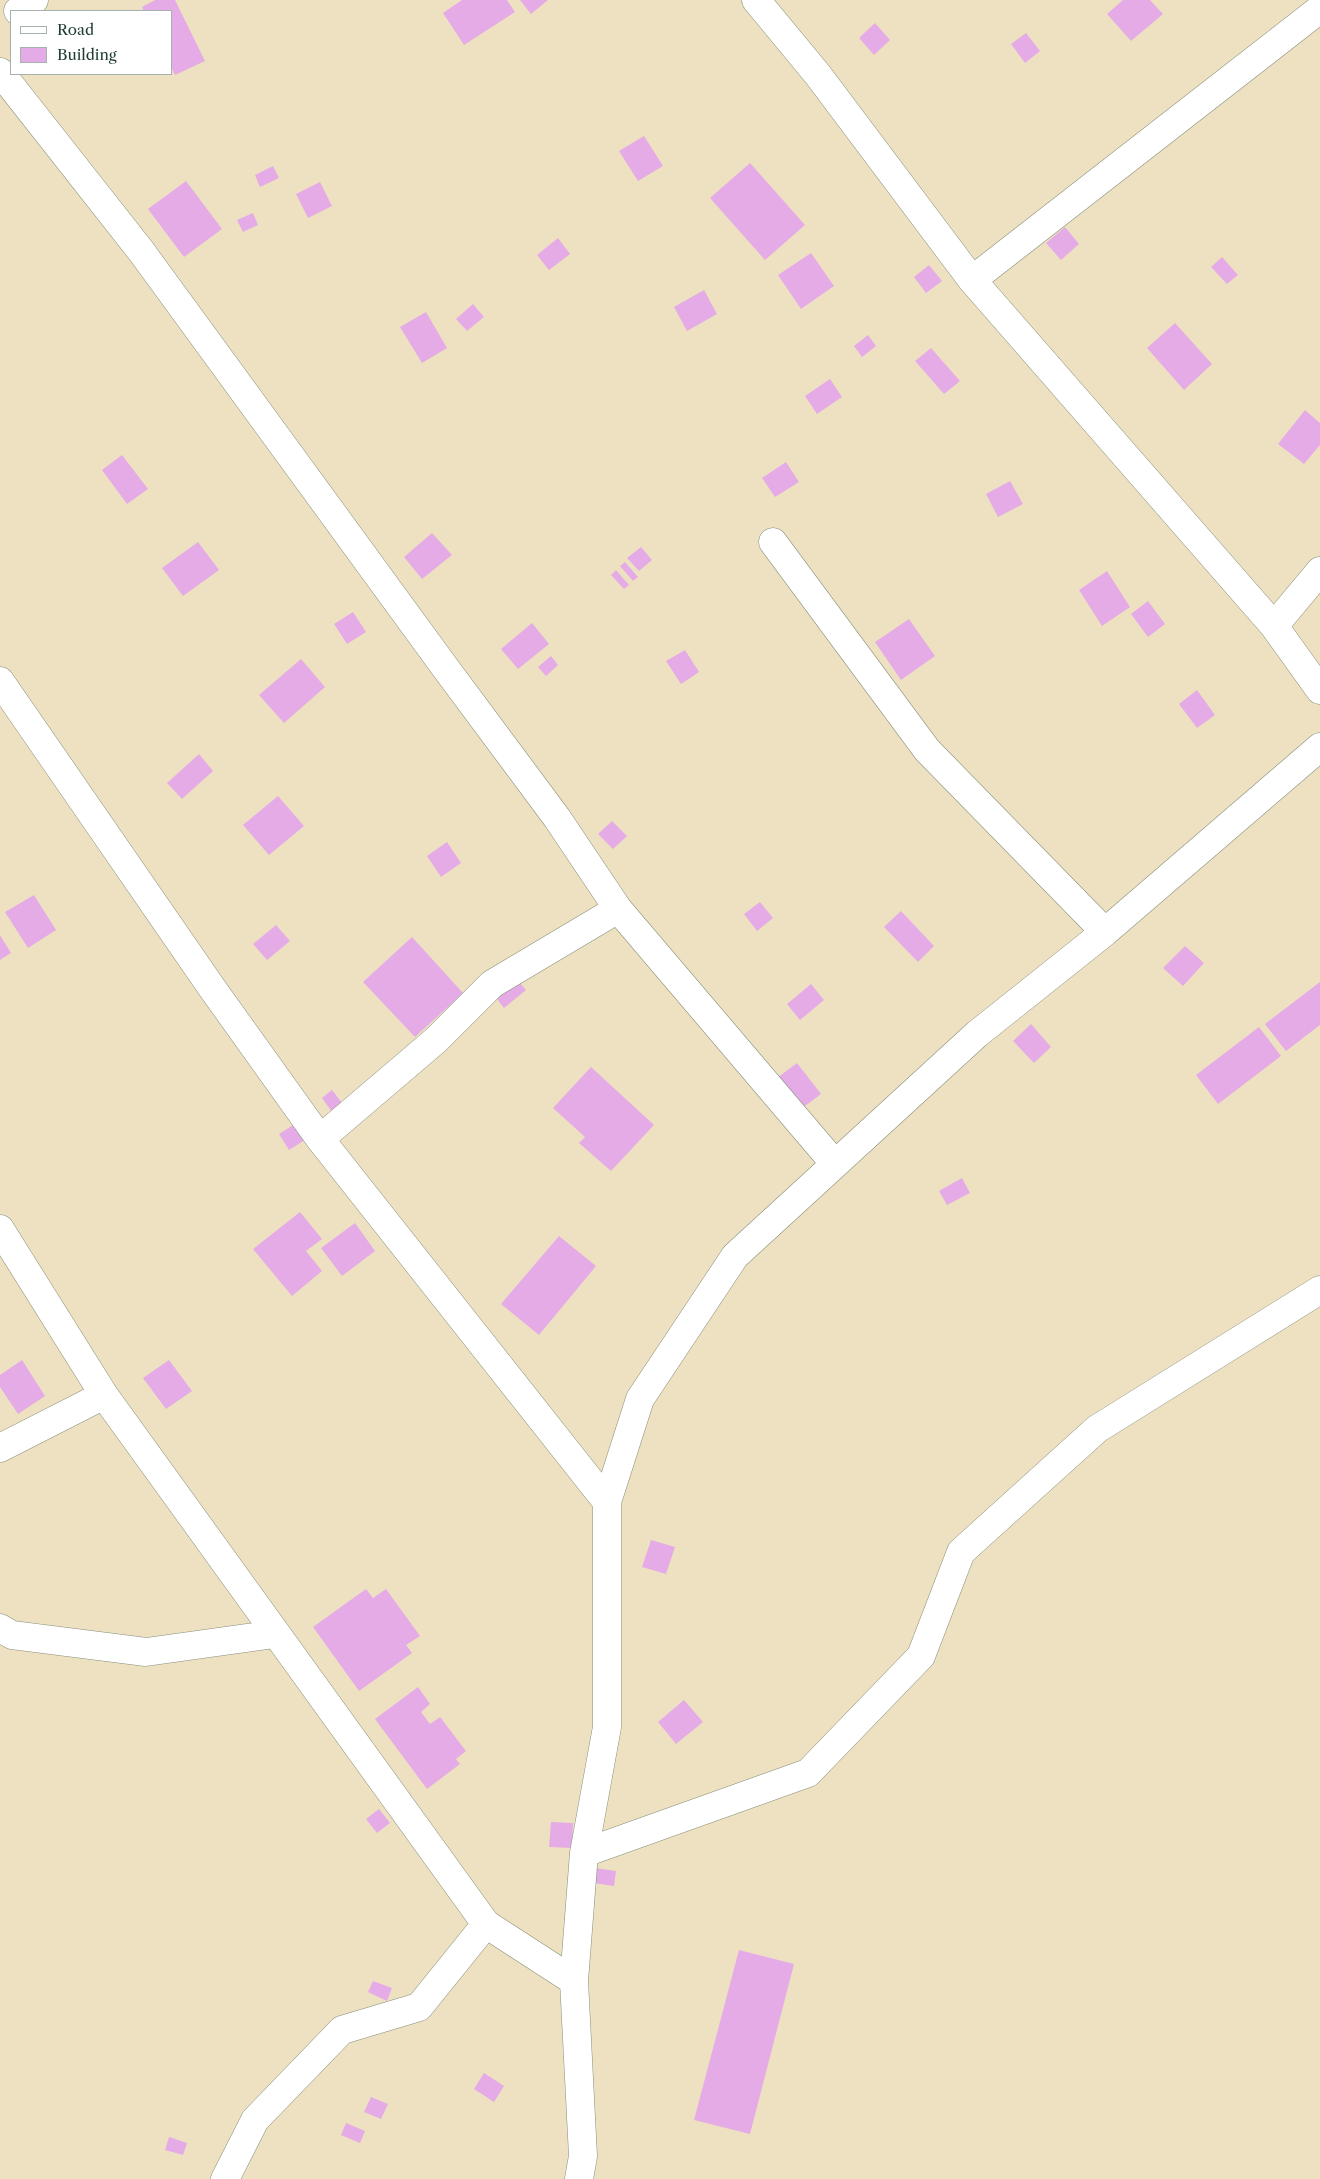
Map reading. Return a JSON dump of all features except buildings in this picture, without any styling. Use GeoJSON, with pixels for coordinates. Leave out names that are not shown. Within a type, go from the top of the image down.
{"type":"FeatureCollection","features":[{"type":"Feature","properties":{"kind":"street"},"geometry":{"type":"LineString","coordinates":[[19,10],[34,0]]}},
{"type":"Feature","properties":{"kind":"street"},"geometry":{"type":"LineString","coordinates":[[756,0],[818,75],[972,280],[1274,626],[1320,690]]}},
{"type":"Feature","properties":{"kind":"street"},"geometry":{"type":"LineString","coordinates":[[972,280],[1320,9]]}},
{"type":"Feature","properties":{"kind":"street"},"geometry":{"type":"LineString","coordinates":[[0,72],[141,251],[557,818],[618,910],[834,1164]]}},
{"type":"Feature","properties":{"kind":"street"},"geometry":{"type":"LineString","coordinates":[[773,542],[927,750],[1105,932]]}},
{"type":"Feature","properties":{"kind":"street"},"geometry":{"type":"LineString","coordinates":[[1274,626],[1320,571]]}},
{"type":"Feature","properties":{"kind":"street"},"geometry":{"type":"LineString","coordinates":[[0,682],[320,1140],[607,1502]]}},
{"type":"Feature","properties":{"kind":"street"},"geometry":{"type":"LineString","coordinates":[[579,2179],[583,2156],[574,1981],[584,1853],[607,1727],[607,1502],[640,1398],[735,1256],[977,1034],[1105,932],[1320,747]]}},
{"type":"Feature","properties":{"kind":"street"},"geometry":{"type":"LineString","coordinates":[[320,1140],[436,1040],[492,984],[618,910]]}},
{"type":"Feature","properties":{"kind":"street"},"geometry":{"type":"LineString","coordinates":[[0,1229],[104,1395],[486,1924],[574,1981]]}},
{"type":"Feature","properties":{"kind":"street"},"geometry":{"type":"LineString","coordinates":[[584,1853],[808,1773],[921,1656],[961,1552],[1098,1429],[1320,1290]]}},
{"type":"Feature","properties":{"kind":"street"},"geometry":{"type":"LineString","coordinates":[[0,1448],[104,1395]]}},
{"type":"Feature","properties":{"kind":"street"},"geometry":{"type":"LineString","coordinates":[[0,1628],[12,1635],[146,1652],[275,1634]]}},
{"type":"Feature","properties":{"kind":"street"},"geometry":{"type":"LineString","coordinates":[[225,2179],[254,2120],[342,2030],[419,2007],[486,1924]]}}]}
